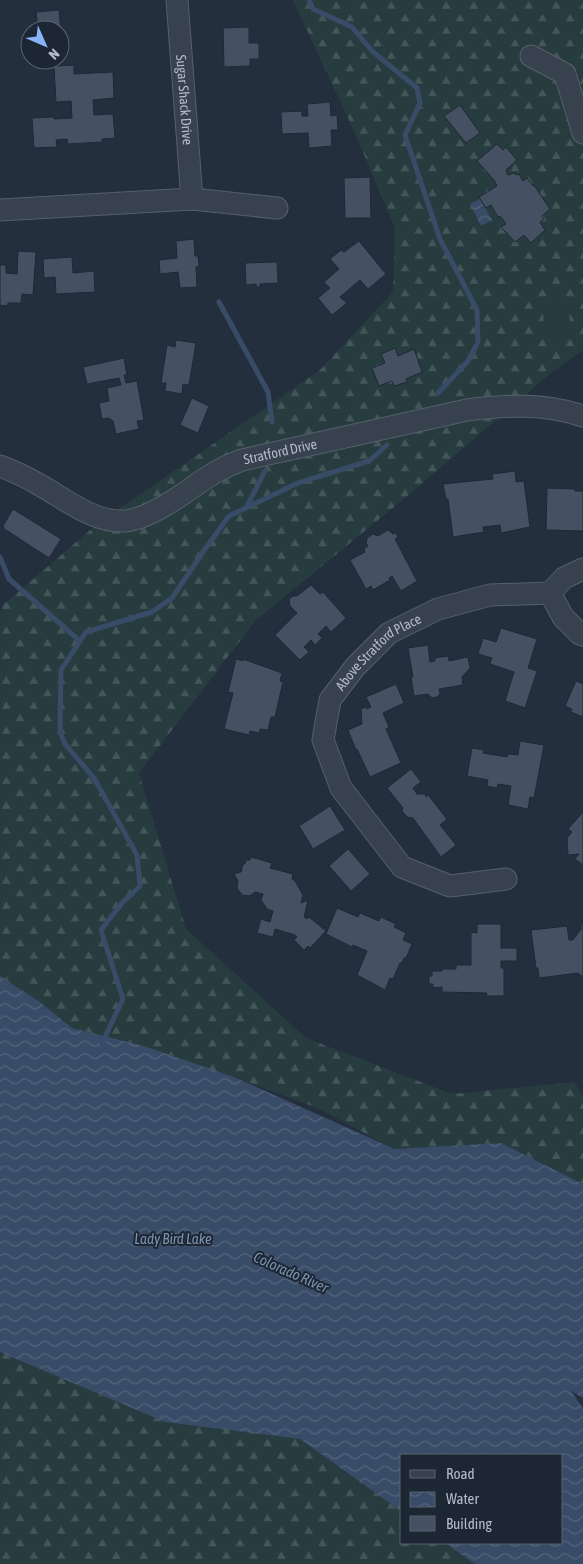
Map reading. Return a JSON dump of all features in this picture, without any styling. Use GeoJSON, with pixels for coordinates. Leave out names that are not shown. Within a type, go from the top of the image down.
{"type":"FeatureCollection","features":[{"type":"Feature","properties":{"kind":"street","name":"Sugar Shack Drive"},"geometry":{"type":"LineString","coordinates":[[177,0],[192,200]]}},
{"type":"Feature","properties":{"kind":"street"},"geometry":{"type":"LineString","coordinates":[[530,56],[565,74],[583,133]]}},
{"type":"Feature","properties":{"kind":"street"},"geometry":{"type":"LineString","coordinates":[[0,210],[192,200],[277,208]]}},
{"type":"Feature","properties":{"kind":"street","name":"Stratford Drive"},"geometry":{"type":"LineString","coordinates":[[0,466],[39,484],[82,510],[105,518],[125,521],[146,516],[223,467],[242,460],[476,409],[500,406],[540,406],[583,416]]}},
{"type":"Feature","properties":{"kind":"street"},"geometry":{"type":"LineString","coordinates":[[583,569],[564,578],[550,593],[563,617],[583,635]]}},
{"type":"Feature","properties":{"kind":"street","name":"Above Stratford Place"},"geometry":{"type":"LineString","coordinates":[[506,879],[450,886],[402,867],[341,788],[323,740],[330,700],[355,667],[389,633],[438,609],[490,595],[550,593]]}},
{"type":"Feature","properties":{"kind":"green space"},"geometry":{"type":"Polygon","coordinates":[[[293,0],[583,0],[583,350],[551,373],[405,498],[256,620],[139,773],[186,929],[306,1038],[452,1094],[574,1082],[583,1096],[583,1184],[501,1143],[395,1149],[317,1108],[144,1046],[72,1028],[40,1002],[0,976],[0,613],[3,605],[96,525],[320,370],[393,292],[395,228],[354,131],[293,0]]]}},
{"type":"Feature","properties":{"kind":"green space"},"geometry":{"type":"Polygon","coordinates":[[[568,300],[571,335],[545,337],[542,302],[568,300]]]}},
{"type":"Feature","properties":{"kind":"green space"},"geometry":{"type":"Polygon","coordinates":[[[0,1352],[165,1422],[300,1439],[400,1511],[400,1544],[446,1544],[475,1564],[0,1564],[0,1352]]]}},
{"type":"Feature","properties":{"kind":"water"},"geometry":{"type":"Polygon","coordinates":[[[480,199],[492,220],[481,226],[470,204],[480,199]]]}},
{"type":"Feature","properties":{"kind":"water","name":"Lady Bird Lake"},"geometry":{"type":"Polygon","coordinates":[[[0,976],[40,1002],[72,1028],[144,1046],[234,1077],[395,1149],[501,1143],[583,1184],[583,1398],[571,1391],[583,1408],[583,1564],[475,1564],[446,1544],[563,1544],[563,1454],[400,1454],[400,1511],[300,1439],[165,1422],[0,1352],[0,976]]]}},
{"type":"Feature","properties":{"kind":"building"},"geometry":{"type":"Polygon","coordinates":[[[59,10],[60,20],[37,20],[36,12],[59,10]]]}},
{"type":"Feature","properties":{"kind":"building"},"geometry":{"type":"Polygon","coordinates":[[[249,27],[249,43],[259,43],[259,59],[250,59],[250,66],[224,67],[223,28],[249,27]]]}},
{"type":"Feature","properties":{"kind":"building"},"geometry":{"type":"Polygon","coordinates":[[[70,65],[74,65],[74,74],[113,72],[114,98],[93,100],[94,115],[113,114],[115,138],[102,139],[102,142],[68,144],[67,139],[56,140],[57,147],[34,148],[32,118],[72,118],[71,101],[56,102],[54,70],[70,70],[70,65]]]}},
{"type":"Feature","properties":{"kind":"building"},"geometry":{"type":"Polygon","coordinates":[[[330,102],[331,116],[337,115],[338,130],[331,130],[332,146],[309,148],[308,133],[282,134],[281,112],[302,111],[302,116],[308,116],[307,104],[330,102]]]}},
{"type":"Feature","properties":{"kind":"building"},"geometry":{"type":"Polygon","coordinates":[[[460,105],[480,133],[466,143],[444,116],[460,105]]]}},
{"type":"Feature","properties":{"kind":"building"},"geometry":{"type":"Polygon","coordinates":[[[497,144],[503,150],[506,147],[517,160],[506,170],[508,175],[519,174],[523,181],[527,178],[550,209],[542,216],[544,219],[540,222],[545,230],[531,243],[524,235],[515,242],[501,227],[506,224],[500,216],[498,217],[491,205],[486,208],[479,197],[497,186],[477,161],[497,144]]]}},
{"type":"Feature","properties":{"kind":"building"},"geometry":{"type":"Polygon","coordinates":[[[370,177],[371,218],[345,218],[344,178],[370,177]]]}},
{"type":"Feature","properties":{"kind":"building"},"geometry":{"type":"Polygon","coordinates":[[[194,239],[195,256],[198,256],[199,266],[196,267],[197,287],[180,288],[178,272],[160,274],[159,260],[177,258],[176,241],[194,239]]]}},
{"type":"Feature","properties":{"kind":"building"},"geometry":{"type":"Polygon","coordinates":[[[359,241],[386,274],[368,289],[360,280],[340,297],[347,303],[332,315],[318,298],[330,288],[324,282],[339,269],[330,259],[341,250],[344,252],[359,241]]]}},
{"type":"Feature","properties":{"kind":"building"},"geometry":{"type":"Polygon","coordinates":[[[18,251],[36,252],[33,295],[22,294],[21,303],[8,303],[7,306],[0,305],[0,265],[6,265],[6,273],[17,274],[18,251]]]}},
{"type":"Feature","properties":{"kind":"building"},"geometry":{"type":"Polygon","coordinates":[[[72,257],[73,273],[94,271],[95,292],[56,294],[55,277],[44,278],[43,259],[72,257]]]}},
{"type":"Feature","properties":{"kind":"building"},"geometry":{"type":"Polygon","coordinates":[[[277,262],[278,283],[260,284],[260,287],[256,287],[256,284],[246,285],[245,263],[277,262]]]}},
{"type":"Feature","properties":{"kind":"building"},"geometry":{"type":"Polygon","coordinates":[[[176,340],[196,343],[189,385],[183,384],[182,394],[165,391],[166,383],[161,383],[167,345],[175,347],[176,340]]]}},
{"type":"Feature","properties":{"kind":"building"},"geometry":{"type":"Polygon","coordinates":[[[395,348],[398,356],[414,349],[422,372],[406,379],[407,382],[394,386],[392,381],[379,386],[372,368],[385,363],[381,354],[395,348]]]}},
{"type":"Feature","properties":{"kind":"building"},"geometry":{"type":"Polygon","coordinates":[[[124,358],[127,375],[124,375],[126,383],[137,381],[144,420],[137,421],[139,429],[116,434],[113,421],[109,418],[102,419],[99,403],[109,401],[107,388],[121,385],[119,378],[87,384],[83,367],[124,358]]]}},
{"type":"Feature","properties":{"kind":"building"},"geometry":{"type":"Polygon","coordinates":[[[192,398],[209,406],[198,433],[180,425],[192,398]]]}},
{"type":"Feature","properties":{"kind":"building"},"geometry":{"type":"Polygon","coordinates":[[[515,471],[516,482],[524,481],[530,527],[501,533],[500,525],[483,527],[484,532],[453,537],[448,499],[446,499],[443,484],[493,479],[492,474],[515,471]]]}},
{"type":"Feature","properties":{"kind":"building"},"geometry":{"type":"Polygon","coordinates":[[[547,488],[583,491],[583,531],[546,530],[547,488]]]}},
{"type":"Feature","properties":{"kind":"building"},"geometry":{"type":"Polygon","coordinates":[[[13,509],[61,539],[49,558],[3,528],[13,509]]]}},
{"type":"Feature","properties":{"kind":"building"},"geometry":{"type":"Polygon","coordinates":[[[388,530],[393,534],[396,533],[398,537],[395,539],[417,581],[401,591],[392,576],[389,578],[390,580],[373,590],[371,586],[366,589],[350,560],[365,552],[364,549],[368,546],[366,543],[367,538],[373,534],[378,536],[388,530]]]}},
{"type":"Feature","properties":{"kind":"building"},"geometry":{"type":"Polygon","coordinates":[[[311,585],[320,594],[323,592],[346,618],[331,632],[326,626],[318,634],[322,638],[315,645],[311,640],[304,647],[309,652],[300,660],[275,635],[297,613],[290,606],[289,599],[297,596],[311,585]]]}},
{"type":"Feature","properties":{"kind":"building"},"geometry":{"type":"Polygon","coordinates":[[[501,628],[537,639],[528,668],[537,671],[525,708],[505,701],[514,672],[490,664],[492,658],[478,654],[483,638],[496,642],[501,628]]]}},
{"type":"Feature","properties":{"kind":"building"},"geometry":{"type":"Polygon","coordinates":[[[428,645],[430,662],[435,661],[435,658],[448,656],[449,661],[468,657],[470,668],[462,677],[463,685],[439,689],[440,694],[432,698],[428,694],[414,696],[408,648],[428,645]]]}},
{"type":"Feature","properties":{"kind":"building"},"geometry":{"type":"Polygon","coordinates":[[[236,659],[243,661],[243,659],[282,673],[280,681],[283,682],[275,717],[271,717],[268,730],[260,729],[259,733],[250,731],[249,735],[224,729],[233,693],[228,692],[236,659]]]}},
{"type":"Feature","properties":{"kind":"building"},"geometry":{"type":"Polygon","coordinates":[[[576,681],[583,684],[583,717],[571,712],[572,709],[565,706],[576,681]]]}},
{"type":"Feature","properties":{"kind":"building"},"geometry":{"type":"Polygon","coordinates":[[[396,684],[404,703],[383,713],[389,727],[386,729],[401,763],[370,777],[348,730],[362,724],[361,709],[371,707],[366,697],[396,684]]]}},
{"type":"Feature","properties":{"kind":"building"},"geometry":{"type":"Polygon","coordinates":[[[520,741],[544,745],[534,798],[530,797],[528,809],[508,805],[511,786],[498,784],[497,788],[487,786],[488,780],[467,776],[472,748],[484,750],[483,753],[507,757],[508,754],[518,755],[520,741]]]}},
{"type":"Feature","properties":{"kind":"building"},"geometry":{"type":"Polygon","coordinates":[[[411,769],[421,782],[413,788],[417,794],[425,794],[426,797],[428,795],[447,819],[440,825],[456,845],[441,857],[413,818],[407,817],[402,811],[403,808],[387,788],[411,769]]]}},
{"type":"Feature","properties":{"kind":"building"},"geometry":{"type":"Polygon","coordinates":[[[330,806],[345,830],[313,849],[299,826],[330,806]]]}},
{"type":"Feature","properties":{"kind":"building"},"geometry":{"type":"Polygon","coordinates":[[[583,812],[583,865],[575,859],[579,854],[568,855],[567,838],[572,832],[568,829],[583,812]]]}},
{"type":"Feature","properties":{"kind":"building"},"geometry":{"type":"Polygon","coordinates":[[[348,849],[370,874],[351,891],[329,866],[348,849]]]}},
{"type":"Feature","properties":{"kind":"building"},"geometry":{"type":"Polygon","coordinates":[[[251,857],[272,863],[270,868],[293,874],[292,879],[303,895],[301,903],[308,900],[304,917],[307,919],[309,917],[326,931],[310,948],[308,946],[304,950],[294,940],[297,937],[295,935],[275,929],[273,937],[257,933],[261,919],[270,922],[273,911],[267,909],[261,900],[263,894],[255,892],[250,896],[242,895],[237,888],[238,881],[234,874],[241,872],[243,864],[245,864],[246,860],[250,860],[251,857]]]}},
{"type":"Feature","properties":{"kind":"building"},"geometry":{"type":"Polygon","coordinates":[[[337,908],[358,917],[360,913],[379,921],[381,917],[396,924],[394,927],[406,933],[403,940],[412,944],[406,958],[400,963],[393,979],[390,978],[385,990],[357,975],[367,951],[353,945],[352,947],[326,934],[337,908]]]}},
{"type":"Feature","properties":{"kind":"building"},"geometry":{"type":"Polygon","coordinates":[[[583,923],[583,977],[578,973],[539,978],[531,930],[567,926],[569,940],[573,940],[582,928],[580,927],[583,923]]]}},
{"type":"Feature","properties":{"kind":"building"},"geometry":{"type":"Polygon","coordinates":[[[477,924],[501,924],[501,948],[517,948],[517,961],[501,961],[501,968],[504,968],[504,996],[486,996],[487,993],[442,992],[442,987],[433,988],[433,984],[429,984],[429,976],[432,976],[432,971],[456,969],[456,965],[471,965],[471,932],[477,933],[477,924]]]}},
{"type":"Feature","properties":{"kind":"waterway"},"geometry":{"type":"LineString","coordinates":[[309,0],[313,9],[352,27],[372,51],[417,88],[420,103],[405,135],[440,239],[477,310],[478,342],[468,361],[438,393]]}},
{"type":"Feature","properties":{"kind":"waterway"},"geometry":{"type":"LineString","coordinates":[[219,302],[268,392],[272,422]]}},
{"type":"Feature","properties":{"kind":"waterway"},"geometry":{"type":"LineString","coordinates":[[102,1043],[123,999],[101,930],[122,903],[140,886],[137,855],[94,778],[65,744],[60,732],[61,670],[86,632],[152,612],[172,598],[229,516],[298,483],[369,461],[387,445]]}},
{"type":"Feature","properties":{"kind":"waterway"},"geometry":{"type":"LineString","coordinates":[[246,508],[265,471]]}},
{"type":"Feature","properties":{"kind":"waterway"},"geometry":{"type":"LineString","coordinates":[[0,557],[9,579],[80,641]]}},
{"type":"Feature","properties":{"kind":"water label","name":"Colorado River"},"geometry":{"type":"Point","coordinates":[291,1272]}}]}
